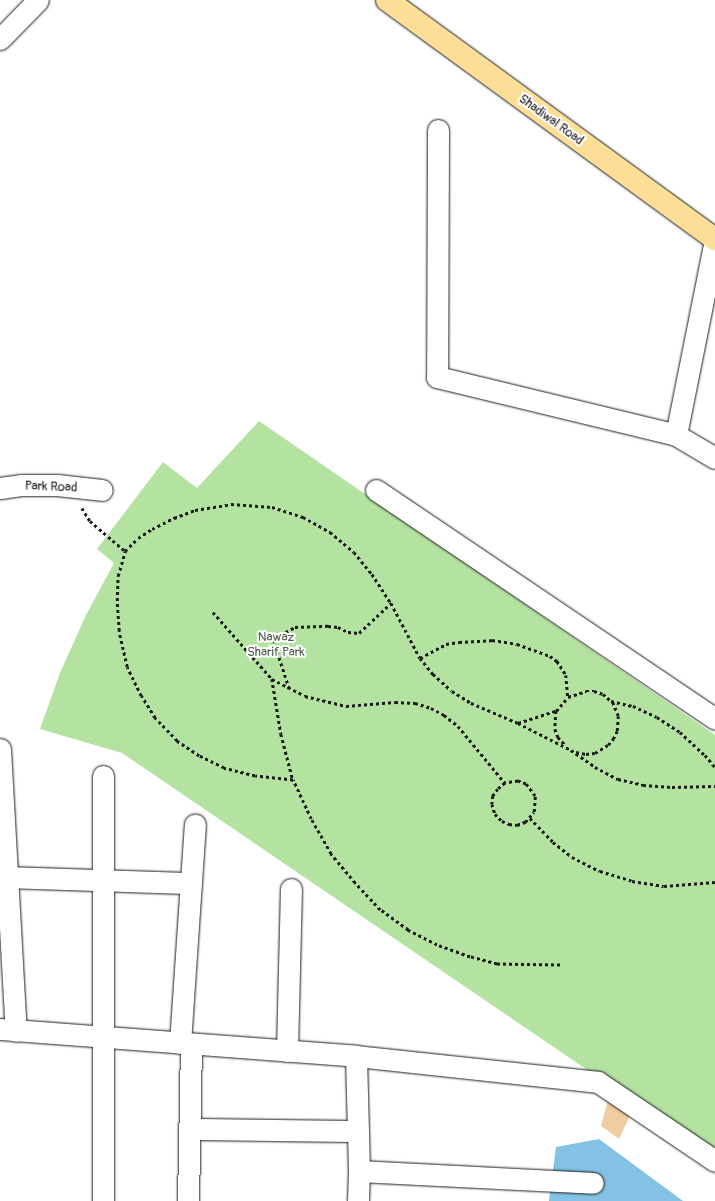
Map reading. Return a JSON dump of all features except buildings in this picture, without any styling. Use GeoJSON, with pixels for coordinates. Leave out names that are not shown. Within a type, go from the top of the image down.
{"type":"FeatureCollection","features":[{"type":"Feature","properties":{"kind":"main road","name":"Shadiwal Road"},"geometry":{"type":"LineString","coordinates":[[387,0],[715,239]]}},
{"type":"Feature","properties":{"kind":"street"},"geometry":{"type":"LineString","coordinates":[[4,31],[38,0]]}},
{"type":"Feature","properties":{"kind":"street"},"geometry":{"type":"LineString","coordinates":[[438,130],[438,376],[676,435],[715,458]]}},
{"type":"Feature","properties":{"kind":"street"},"geometry":{"type":"LineString","coordinates":[[676,435],[715,239]]}},
{"type":"Feature","properties":{"kind":"street","name":"Park Road"},"geometry":{"type":"LineString","coordinates":[[0,488],[50,485],[102,490]]}},
{"type":"Feature","properties":{"kind":"street"},"geometry":{"type":"LineString","coordinates":[[376,490],[715,719]]}},
{"type":"Feature","properties":{"kind":"street"},"geometry":{"type":"LineString","coordinates":[[0,749],[8,877],[8,1030],[356,1056],[598,1082],[715,1161]]}},
{"type":"Feature","properties":{"kind":"street"},"geometry":{"type":"LineString","coordinates":[[103,776],[103,1201]]}},
{"type":"Feature","properties":{"kind":"street"},"geometry":{"type":"LineString","coordinates":[[188,1201],[190,1129],[185,1044],[191,883],[195,825]]}},
{"type":"Feature","properties":{"kind":"street"},"geometry":{"type":"LineString","coordinates":[[8,877],[191,883]]}},
{"type":"Feature","properties":{"kind":"street"},"geometry":{"type":"LineString","coordinates":[[287,1051],[292,889]]}},
{"type":"Feature","properties":{"kind":"street"},"geometry":{"type":"LineString","coordinates":[[356,1056],[359,1171],[358,1201]]}},
{"type":"Feature","properties":{"kind":"street"},"geometry":{"type":"LineString","coordinates":[[190,1129],[358,1131]]}},
{"type":"Feature","properties":{"kind":"street"},"geometry":{"type":"LineString","coordinates":[[359,1171],[593,1182]]}},
{"type":"Feature","properties":{"kind":"path"},"geometry":{"type":"LineString","coordinates":[[77,487],[83,510],[90,521],[125,551]]}},
{"type":"Feature","properties":{"kind":"path"},"geometry":{"type":"LineString","coordinates":[[293,780],[255,776],[224,768],[199,756],[177,741],[155,718],[141,696],[127,667],[119,631],[116,601],[118,576],[125,551],[152,529],[195,510],[231,504],[272,507],[303,518],[330,532],[354,552],[372,574],[391,603],[420,658],[433,674],[452,691],[471,703],[518,723],[571,750],[595,767],[618,779],[643,785],[672,787],[715,786]]}},
{"type":"Feature","properties":{"kind":"path"},"geometry":{"type":"LineString","coordinates":[[289,689],[274,643],[275,638],[295,627],[328,626],[338,627],[348,632],[359,633],[391,603]]}},
{"type":"Feature","properties":{"kind":"path"},"geometry":{"type":"LineString","coordinates":[[213,612],[272,679],[289,689],[323,702],[346,706],[394,702],[415,703],[431,708],[444,715],[458,726],[505,783]]}},
{"type":"Feature","properties":{"kind":"path"},"geometry":{"type":"LineString","coordinates":[[420,658],[446,644],[459,642],[492,640],[517,644],[550,656],[557,661],[566,675],[568,697]]}},
{"type":"Feature","properties":{"kind":"path"},"geometry":{"type":"LineString","coordinates":[[272,679],[281,734],[293,780],[311,820],[331,854],[354,883],[380,910],[408,930],[437,945],[470,958],[497,964],[560,965]]}},
{"type":"Feature","properties":{"kind":"path"},"geometry":{"type":"LineString","coordinates":[[518,723],[556,710],[568,697],[586,691],[594,691],[602,694],[611,701],[616,708],[618,724],[617,731],[608,745],[595,753],[586,754],[571,750],[558,737],[555,728],[556,710]]}},
{"type":"Feature","properties":{"kind":"path"},"geometry":{"type":"LineString","coordinates":[[611,701],[633,706],[680,732],[705,755],[715,767]]}},
{"type":"Feature","properties":{"kind":"path"},"geometry":{"type":"LineString","coordinates":[[518,781],[531,789],[535,796],[536,805],[530,818],[517,825],[502,821],[495,814],[492,804],[498,788],[505,783],[518,781]]}},
{"type":"Feature","properties":{"kind":"path"},"geometry":{"type":"LineString","coordinates":[[530,818],[553,842],[572,857],[600,871],[632,881],[664,886],[715,882]]}},
{"type":"Feature","properties":{"kind":"green space","name":"Nawaz Sharif Park"},"geometry":{"type":"Polygon","coordinates":[[[259,421],[715,735],[715,1157],[122,753],[40,729],[60,673],[86,615],[114,563],[97,549],[163,462],[197,488],[259,421]]]}},
{"type":"Feature","properties":{"kind":"water"},"geometry":{"type":"Polygon","coordinates":[[[599,1139],[683,1201],[549,1201],[556,1147],[599,1139]]]}}]}
